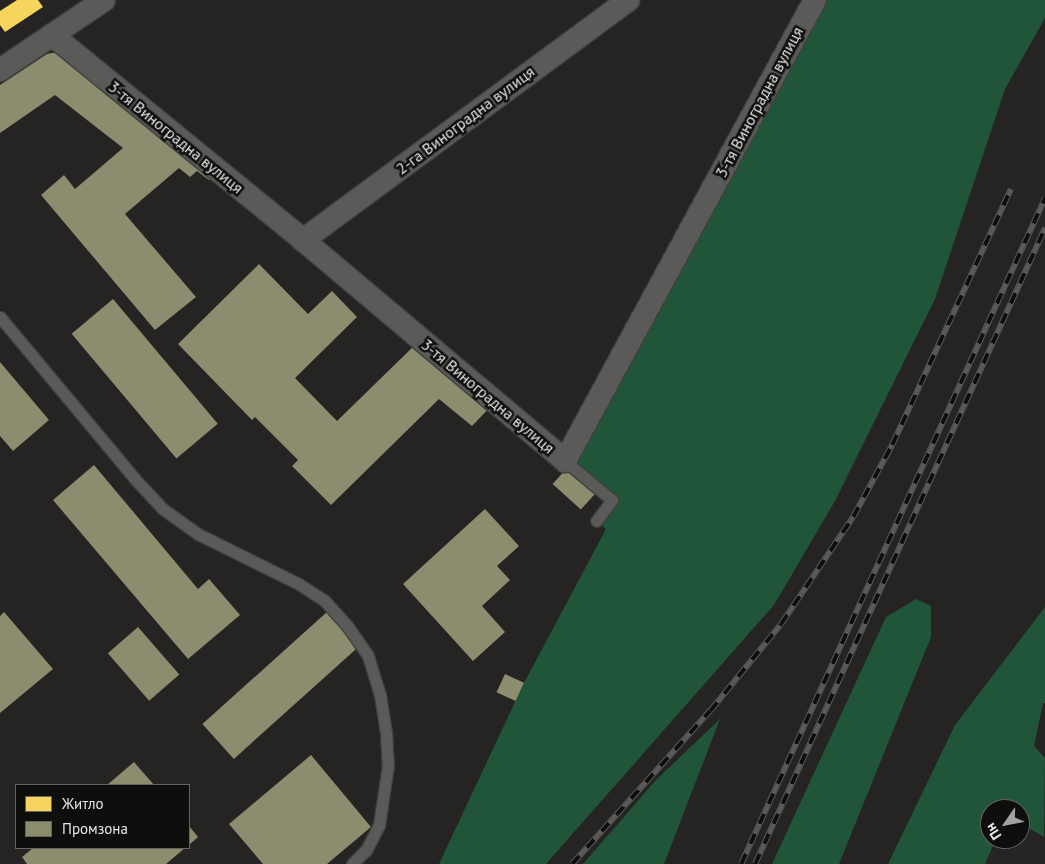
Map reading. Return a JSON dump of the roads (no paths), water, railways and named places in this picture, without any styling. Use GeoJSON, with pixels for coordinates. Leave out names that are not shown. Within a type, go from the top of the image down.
{"type":"FeatureCollection","features":[{"type":"Feature","properties":{"kind":"street"},"geometry":{"type":"LineString","coordinates":[[0,70],[104,0]]}},
{"type":"Feature","properties":{"kind":"street","name":"2-га Виноградна вулиця"},"geometry":{"type":"LineString","coordinates":[[303,240],[628,0]]}},
{"type":"Feature","properties":{"kind":"street","name":"3-тя Виноградна вулиця"},"geometry":{"type":"LineString","coordinates":[[52,35],[303,240],[565,461],[814,0]]}},
{"type":"Feature","properties":{"kind":"lane"},"geometry":{"type":"LineString","coordinates":[[0,317],[134,478],[163,509],[198,534],[299,584],[324,600],[348,627],[368,656],[380,695],[386,732],[388,765],[378,825],[366,850],[352,864]]}},
{"type":"Feature","properties":{"kind":"lane"},"geometry":{"type":"LineString","coordinates":[[565,461],[612,500],[596,521]]}},
{"type":"Feature","properties":{"kind":"railway"},"geometry":{"type":"LineString","coordinates":[[572,864],[710,711],[781,624],[853,517],[892,445],[1011,189]]}},
{"type":"Feature","properties":{"kind":"railway"},"geometry":{"type":"LineString","coordinates":[[741,864],[1045,198]]}},
{"type":"Feature","properties":{"kind":"railway"},"geometry":{"type":"LineString","coordinates":[[755,864],[1045,228]]}}]}
